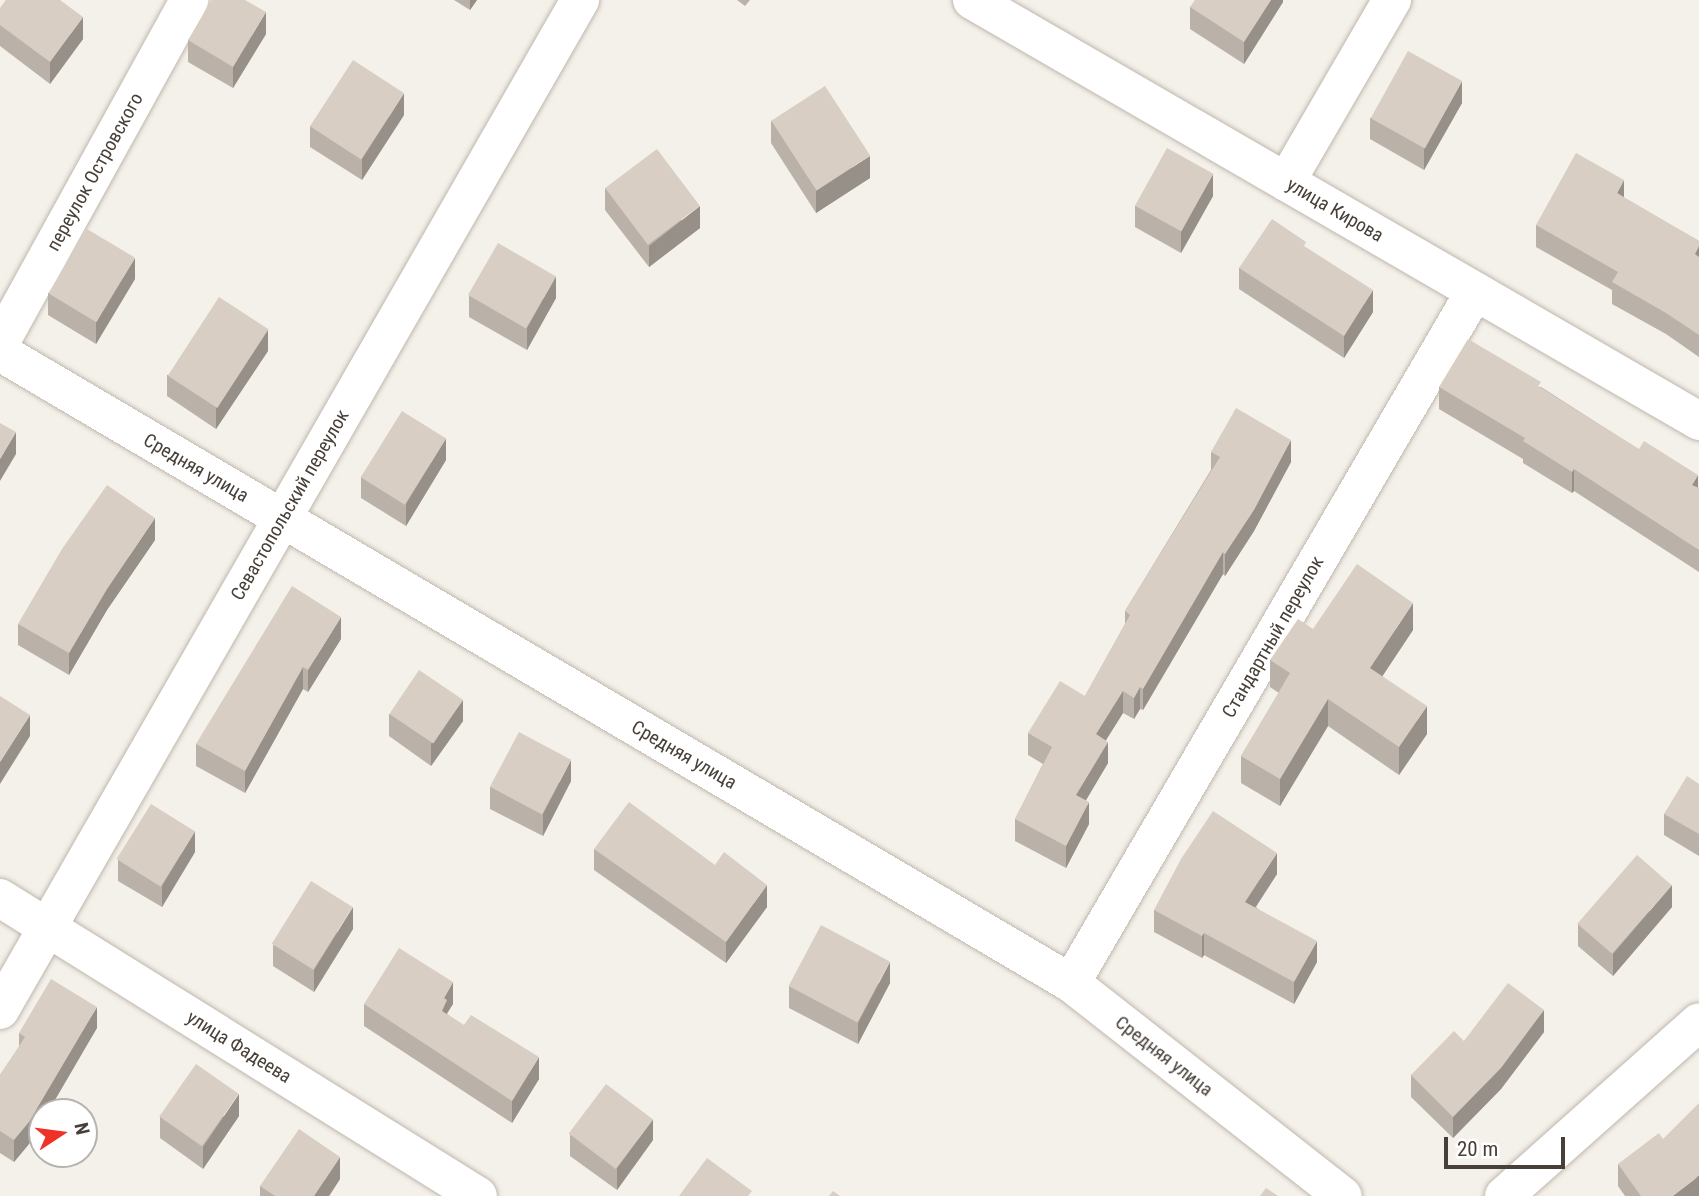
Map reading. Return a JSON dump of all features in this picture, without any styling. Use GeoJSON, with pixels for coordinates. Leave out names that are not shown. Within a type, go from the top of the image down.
{"type":"FeatureCollection","features":[{"type":"Feature","properties":{"kind":"street","name":"переулок Островского"},"geometry":{"type":"LineString","coordinates":[[0,343],[189,0]]}},
{"type":"Feature","properties":{"kind":"street","name":"Севастопольский переулок"},"geometry":{"type":"LineString","coordinates":[[0,1010],[580,0]]}},
{"type":"Feature","properties":{"kind":"street","name":"улица Кирова"},"geometry":{"type":"LineString","coordinates":[[972,0],[1699,421]]}},
{"type":"Feature","properties":{"kind":"street"},"geometry":{"type":"LineString","coordinates":[[1286,182],[1392,0]]}},
{"type":"Feature","properties":{"kind":"street","name":"Стандартный переулок"},"geometry":{"type":"LineString","coordinates":[[1071,983],[1475,291]]}},
{"type":"Feature","properties":{"kind":"street","name":"Средняя улица"},"geometry":{"type":"LineString","coordinates":[[0,352],[1071,983],[1343,1196]]}},
{"type":"Feature","properties":{"kind":"street","name":"улица Фадеева"},"geometry":{"type":"LineString","coordinates":[[0,898],[478,1196]]}},
{"type":"Feature","properties":{"kind":"street"},"geometry":{"type":"LineString","coordinates":[[1504,1196],[1699,1022]]}},
{"type":"Feature","properties":{"kind":"building"},"geometry":{"type":"Polygon","coordinates":[[[6,0],[60,0],[83,17],[50,62],[0,25],[0,8],[6,0]]]}},
{"type":"Feature","properties":{"kind":"building"},"geometry":{"type":"Polygon","coordinates":[[[212,0],[245,0],[266,12],[233,67],[188,40],[212,0]]]}},
{"type":"Feature","properties":{"kind":"building"},"geometry":{"type":"Polygon","coordinates":[[[1195,0],[1271,0],[1244,42],[1190,7],[1195,0]]]}},
{"type":"Feature","properties":{"kind":"building"},"geometry":{"type":"Polygon","coordinates":[[[1408,51],[1462,81],[1425,148],[1371,118],[1408,51]]]}},
{"type":"Feature","properties":{"kind":"building"},"geometry":{"type":"Polygon","coordinates":[[[353,60],[404,93],[361,159],[310,126],[353,60]]]}},
{"type":"Feature","properties":{"kind":"building"},"geometry":{"type":"Polygon","coordinates":[[[825,86],[870,156],[817,190],[771,121],[825,86]]]}},
{"type":"Feature","properties":{"kind":"building"},"geometry":{"type":"Polygon","coordinates":[[[1167,148],[1213,174],[1181,231],[1135,206],[1167,148]]]}},
{"type":"Feature","properties":{"kind":"building"},"geometry":{"type":"Polygon","coordinates":[[[657,149],[700,206],[648,245],[605,188],[657,149]]]}},
{"type":"Feature","properties":{"kind":"building"},"geometry":{"type":"Polygon","coordinates":[[[1576,153],[1624,180],[1617,193],[1699,241],[1695,254],[1699,257],[1699,335],[1612,282],[1618,272],[1536,225],[1576,153]]]}},
{"type":"Feature","properties":{"kind":"building"},"geometry":{"type":"Polygon","coordinates":[[[1272,219],[1306,242],[1304,246],[1373,290],[1344,336],[1239,268],[1272,219]]]}},
{"type":"Feature","properties":{"kind":"building"},"geometry":{"type":"Polygon","coordinates":[[[87,229],[135,258],[96,322],[48,293],[87,229]]]}},
{"type":"Feature","properties":{"kind":"building"},"geometry":{"type":"Polygon","coordinates":[[[498,243],[556,276],[526,328],[468,295],[498,243]]]}},
{"type":"Feature","properties":{"kind":"building"},"geometry":{"type":"Polygon","coordinates":[[[219,297],[268,329],[217,408],[168,376],[219,297]]]}},
{"type":"Feature","properties":{"kind":"building"},"geometry":{"type":"Polygon","coordinates":[[[1468,339],[1541,382],[1538,386],[1639,449],[1644,441],[1698,475],[1692,485],[1699,488],[1699,550],[1574,469],[1572,472],[1523,441],[1525,438],[1439,387],[1468,339]]]}},
{"type":"Feature","properties":{"kind":"building"},"geometry":{"type":"Polygon","coordinates":[[[1236,408],[1291,440],[1254,510],[1225,554],[1223,552],[1143,689],[1140,687],[1134,698],[1123,691],[1096,734],[1108,742],[1076,795],[1089,802],[1066,846],[1015,819],[1052,747],[1028,733],[1060,681],[1085,696],[1130,615],[1125,611],[1220,457],[1211,452],[1236,408]]]}},
{"type":"Feature","properties":{"kind":"building"},"geometry":{"type":"Polygon","coordinates":[[[402,411],[446,439],[405,505],[361,477],[402,411]]]}},
{"type":"Feature","properties":{"kind":"building"},"geometry":{"type":"Polygon","coordinates":[[[0,423],[16,432],[0,459],[0,423]]]}},
{"type":"Feature","properties":{"kind":"building"},"geometry":{"type":"Polygon","coordinates":[[[107,485],[155,518],[107,589],[69,653],[18,624],[62,549],[107,485]]]}},
{"type":"Feature","properties":{"kind":"building"},"geometry":{"type":"Polygon","coordinates":[[[1357,564],[1413,603],[1370,668],[1427,706],[1399,747],[1328,699],[1280,779],[1241,756],[1290,673],[1270,660],[1298,619],[1313,629],[1357,564]]]}},
{"type":"Feature","properties":{"kind":"building"},"geometry":{"type":"Polygon","coordinates":[[[292,586],[341,617],[308,670],[303,667],[245,771],[196,744],[292,586]]]}},
{"type":"Feature","properties":{"kind":"building"},"geometry":{"type":"Polygon","coordinates":[[[419,670],[463,700],[433,744],[389,714],[419,670]]]}},
{"type":"Feature","properties":{"kind":"building"},"geometry":{"type":"Polygon","coordinates":[[[0,696],[30,715],[0,762],[0,696]]]}},
{"type":"Feature","properties":{"kind":"building"},"geometry":{"type":"Polygon","coordinates":[[[519,732],[571,760],[542,814],[490,787],[519,732]]]}},
{"type":"Feature","properties":{"kind":"building"},"geometry":{"type":"Polygon","coordinates":[[[1687,776],[1699,784],[1699,834],[1664,814],[1687,776]]]}},
{"type":"Feature","properties":{"kind":"building"},"geometry":{"type":"Polygon","coordinates":[[[629,802],[715,865],[724,852],[767,885],[726,942],[594,849],[629,802]]]}},
{"type":"Feature","properties":{"kind":"building"},"geometry":{"type":"Polygon","coordinates":[[[151,804],[195,832],[161,887],[117,859],[151,804]]]}},
{"type":"Feature","properties":{"kind":"building"},"geometry":{"type":"Polygon","coordinates":[[[1213,811],[1277,853],[1245,902],[1317,941],[1294,982],[1204,933],[1202,936],[1154,910],[1181,859],[1213,811]]]}},
{"type":"Feature","properties":{"kind":"building"},"geometry":{"type":"Polygon","coordinates":[[[1637,855],[1672,885],[1612,954],[1577,924],[1637,855]]]}},
{"type":"Feature","properties":{"kind":"building"},"geometry":{"type":"Polygon","coordinates":[[[311,881],[353,907],[313,970],[272,944],[311,881]]]}},
{"type":"Feature","properties":{"kind":"building"},"geometry":{"type":"Polygon","coordinates":[[[821,925],[890,962],[857,1023],[789,986],[821,925]]]}},
{"type":"Feature","properties":{"kind":"building"},"geometry":{"type":"Polygon","coordinates":[[[399,948],[453,982],[444,998],[447,1000],[442,1011],[464,1025],[471,1015],[539,1057],[512,1101],[364,1004],[399,948]]]}},
{"type":"Feature","properties":{"kind":"building"},"geometry":{"type":"Polygon","coordinates":[[[51,979],[97,1007],[43,1098],[28,1098],[28,1123],[14,1140],[0,1131],[0,1075],[25,1037],[19,1033],[51,979]]]}},
{"type":"Feature","properties":{"kind":"building"},"geometry":{"type":"Polygon","coordinates":[[[1508,983],[1544,1010],[1501,1068],[1453,1117],[1411,1075],[1454,1031],[1464,1041],[1508,983]]]}},
{"type":"Feature","properties":{"kind":"building"},"geometry":{"type":"Polygon","coordinates":[[[196,1064],[239,1094],[202,1146],[159,1116],[196,1064]]]}},
{"type":"Feature","properties":{"kind":"building"},"geometry":{"type":"Polygon","coordinates":[[[606,1084],[653,1120],[616,1169],[569,1134],[606,1084]]]}},
{"type":"Feature","properties":{"kind":"building"},"geometry":{"type":"Polygon","coordinates":[[[1699,1103],[1699,1175],[1673,1196],[1641,1196],[1618,1164],[1659,1133],[1663,1139],[1699,1103]]]}},
{"type":"Feature","properties":{"kind":"building"},"geometry":{"type":"Polygon","coordinates":[[[299,1129],[340,1157],[314,1196],[275,1196],[260,1186],[299,1129]]]}},
{"type":"Feature","properties":{"kind":"building"},"geometry":{"type":"Polygon","coordinates":[[[707,1158],[752,1191],[748,1196],[679,1196],[707,1158]]]}},
{"type":"Feature","properties":{"kind":"building"},"geometry":{"type":"Polygon","coordinates":[[[1266,1188],[1278,1196],[1260,1196],[1266,1188]]]}}]}
